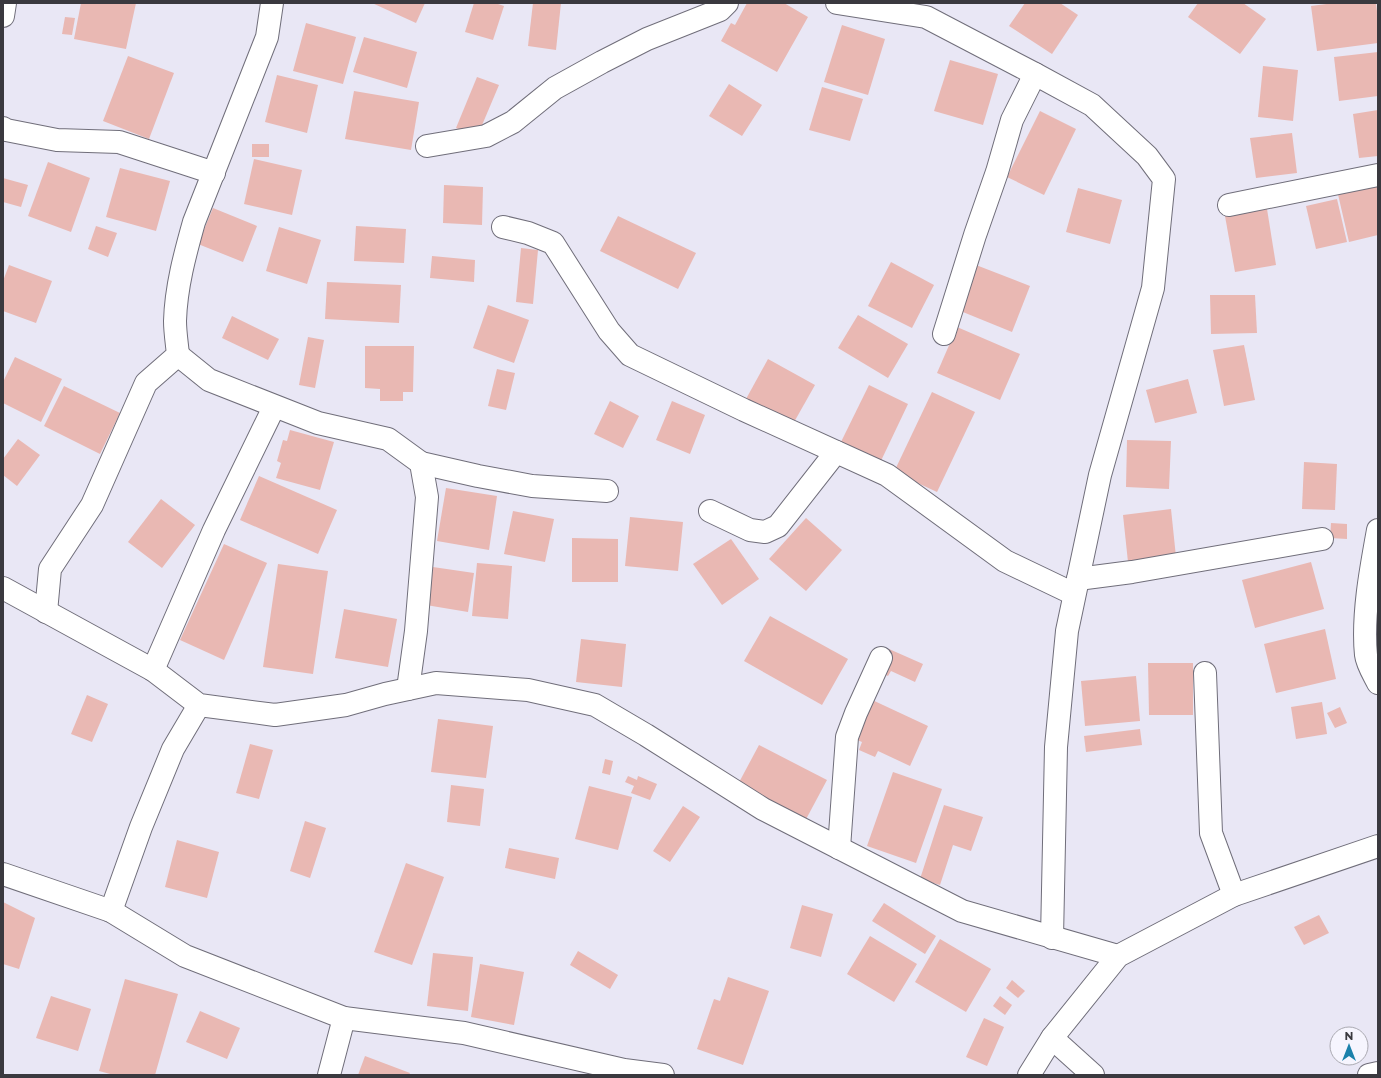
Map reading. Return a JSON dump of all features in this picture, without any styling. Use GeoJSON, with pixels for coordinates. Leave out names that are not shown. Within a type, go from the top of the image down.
{"type":"FeatureCollection","features":[{"type":"Feature","properties":{"kind":"street"},"geometry":{"type":"LineString","coordinates":[[3,16],[5,3]]}},
{"type":"Feature","properties":{"kind":"street"},"geometry":{"type":"LineString","coordinates":[[272,3],[267,37],[194,222],[186,251],[178,287],[175,322],[178,355],[209,380],[318,423],[388,439],[421,463],[532,486],[607,491]]}},
{"type":"Feature","properties":{"kind":"street"},"geometry":{"type":"LineString","coordinates":[[427,146],[486,136],[513,122],[555,88],[602,62],[647,39],[720,10],[728,3]]}},
{"type":"Feature","properties":{"kind":"street"},"geometry":{"type":"LineString","coordinates":[[837,3],[926,17],[1035,74],[1092,105],[1147,156],[1164,179],[1153,288],[1100,475],[1066,638],[1056,747],[1052,938]]}},
{"type":"Feature","properties":{"kind":"street"},"geometry":{"type":"LineString","coordinates":[[944,334],[975,235],[997,172],[1012,120],[1035,74]]}},
{"type":"Feature","properties":{"kind":"street"},"geometry":{"type":"LineString","coordinates":[[3,128],[6,130],[58,140],[119,142],[214,173]]}},
{"type":"Feature","properties":{"kind":"street"},"geometry":{"type":"LineString","coordinates":[[1229,206],[1378,175]]}},
{"type":"Feature","properties":{"kind":"street"},"geometry":{"type":"LineString","coordinates":[[503,227],[528,233],[552,243],[609,331],[630,355],[744,410],[887,475],[1005,560],[1076,587],[1132,572],[1322,539]]}},
{"type":"Feature","properties":{"kind":"street"},"geometry":{"type":"LineString","coordinates":[[46,612],[50,569],[92,505],[146,383],[178,355]]}},
{"type":"Feature","properties":{"kind":"street"},"geometry":{"type":"LineString","coordinates":[[153,670],[214,530],[274,406]]}},
{"type":"Feature","properties":{"kind":"street"},"geometry":{"type":"LineString","coordinates":[[710,511],[750,530],[765,532],[778,526],[836,452]]}},
{"type":"Feature","properties":{"kind":"street"},"geometry":{"type":"LineString","coordinates":[[408,689],[416,631],[427,496],[421,463]]}},
{"type":"Feature","properties":{"kind":"street"},"geometry":{"type":"LineString","coordinates":[[1378,530],[1366,614],[1366,656],[1378,683]]}},
{"type":"Feature","properties":{"kind":"street"},"geometry":{"type":"LineString","coordinates":[[3,588],[153,670],[199,705],[275,715],[346,705],[436,683],[528,690],[595,705],[646,735],[763,809],[962,911],[1118,956]]}},
{"type":"Feature","properties":{"kind":"street"},"geometry":{"type":"LineString","coordinates":[[839,848],[847,737],[856,713],[881,658]]}},
{"type":"Feature","properties":{"kind":"street"},"geometry":{"type":"LineString","coordinates":[[1205,673],[1211,833],[1234,895]]}},
{"type":"Feature","properties":{"kind":"street"},"geometry":{"type":"LineString","coordinates":[[111,911],[141,827],[173,749],[199,705]]}},
{"type":"Feature","properties":{"kind":"street"},"geometry":{"type":"LineString","coordinates":[[1029,1075],[1052,1038],[1118,956],[1234,895],[1378,846]]}},
{"type":"Feature","properties":{"kind":"street"},"geometry":{"type":"LineString","coordinates":[[3,874],[111,911],[185,956],[344,1018],[464,1032],[624,1070],[664,1075]]}},
{"type":"Feature","properties":{"kind":"street"},"geometry":{"type":"LineString","coordinates":[[329,1075],[344,1018]]}},
{"type":"Feature","properties":{"kind":"street"},"geometry":{"type":"LineString","coordinates":[[1052,1038],[1093,1075]]}},
{"type":"Feature","properties":{"kind":"street"},"geometry":{"type":"LineString","coordinates":[[1369,1075],[1378,1073]]}},
{"type":"Feature","properties":{"kind":"building"},"geometry":{"type":"Polygon","coordinates":[[[81,3],[136,3],[126,49],[74,39],[81,3]]]}},
{"type":"Feature","properties":{"kind":"building"},"geometry":{"type":"Polygon","coordinates":[[[372,3],[425,3],[416,23],[372,3]]]}},
{"type":"Feature","properties":{"kind":"building"},"geometry":{"type":"Polygon","coordinates":[[[474,3],[495,3],[504,6],[493,40],[465,32],[474,3]]]}},
{"type":"Feature","properties":{"kind":"building"},"geometry":{"type":"Polygon","coordinates":[[[533,3],[561,3],[556,50],[528,46],[533,3]]]}},
{"type":"Feature","properties":{"kind":"building"},"geometry":{"type":"Polygon","coordinates":[[[747,3],[784,3],[808,17],[777,72],[721,41],[731,23],[735,25],[747,3]]]}},
{"type":"Feature","properties":{"kind":"building"},"geometry":{"type":"Polygon","coordinates":[[[1025,3],[1060,3],[1078,15],[1052,54],[1009,26],[1025,3]]]}},
{"type":"Feature","properties":{"kind":"building"},"geometry":{"type":"Polygon","coordinates":[[[1198,3],[1243,3],[1266,19],[1240,54],[1188,17],[1198,3]]]}},
{"type":"Feature","properties":{"kind":"building"},"geometry":{"type":"Polygon","coordinates":[[[1334,3],[1376,3],[1378,11],[1378,43],[1317,51],[1311,6],[1334,3]]]}},
{"type":"Feature","properties":{"kind":"building"},"geometry":{"type":"Polygon","coordinates":[[[65,17],[75,18],[72,35],[62,34],[65,17]]]}},
{"type":"Feature","properties":{"kind":"building"},"geometry":{"type":"Polygon","coordinates":[[[306,23],[356,37],[343,84],[293,71],[306,23]]]}},
{"type":"Feature","properties":{"kind":"building"},"geometry":{"type":"Polygon","coordinates":[[[842,25],[885,39],[868,95],[824,82],[842,25]]]}},
{"type":"Feature","properties":{"kind":"building"},"geometry":{"type":"Polygon","coordinates":[[[364,37],[417,52],[407,88],[353,72],[364,37]]]}},
{"type":"Feature","properties":{"kind":"building"},"geometry":{"type":"Polygon","coordinates":[[[1378,52],[1378,96],[1339,101],[1334,57],[1378,52]]]}},
{"type":"Feature","properties":{"kind":"building"},"geometry":{"type":"Polygon","coordinates":[[[128,56],[174,73],[149,139],[103,121],[128,56]]]}},
{"type":"Feature","properties":{"kind":"building"},"geometry":{"type":"Polygon","coordinates":[[[950,60],[998,74],[983,125],[934,111],[950,60]]]}},
{"type":"Feature","properties":{"kind":"building"},"geometry":{"type":"Polygon","coordinates":[[[1263,66],[1298,70],[1293,121],[1258,117],[1263,66]]]}},
{"type":"Feature","properties":{"kind":"building"},"geometry":{"type":"Polygon","coordinates":[[[277,75],[318,85],[307,133],[265,122],[277,75]]]}},
{"type":"Feature","properties":{"kind":"building"},"geometry":{"type":"Polygon","coordinates":[[[477,77],[499,85],[477,137],[456,128],[477,77]]]}},
{"type":"Feature","properties":{"kind":"building"},"geometry":{"type":"Polygon","coordinates":[[[729,84],[762,105],[742,136],[709,116],[729,84]]]}},
{"type":"Feature","properties":{"kind":"building"},"geometry":{"type":"Polygon","coordinates":[[[822,87],[863,99],[850,141],[809,130],[822,87]]]}},
{"type":"Feature","properties":{"kind":"building"},"geometry":{"type":"Polygon","coordinates":[[[354,91],[419,102],[411,150],[345,139],[354,91]]]}},
{"type":"Feature","properties":{"kind":"building"},"geometry":{"type":"Polygon","coordinates":[[[1378,110],[1378,156],[1359,158],[1353,114],[1378,110]]]}},
{"type":"Feature","properties":{"kind":"building"},"geometry":{"type":"Polygon","coordinates":[[[1040,111],[1076,129],[1044,195],[1007,177],[1040,111]]]}},
{"type":"Feature","properties":{"kind":"building"},"geometry":{"type":"Polygon","coordinates":[[[1292,133],[1297,173],[1256,178],[1250,138],[1292,133]]]}},
{"type":"Feature","properties":{"kind":"building"},"geometry":{"type":"Polygon","coordinates":[[[252,144],[269,144],[269,157],[252,157],[252,144]]]}},
{"type":"Feature","properties":{"kind":"building"},"geometry":{"type":"Polygon","coordinates":[[[254,159],[302,170],[292,215],[244,204],[254,159]]]}},
{"type":"Feature","properties":{"kind":"building"},"geometry":{"type":"Polygon","coordinates":[[[48,162],[90,178],[71,232],[28,216],[48,162]]]}},
{"type":"Feature","properties":{"kind":"building"},"geometry":{"type":"Polygon","coordinates":[[[120,168],[170,181],[156,231],[106,217],[120,168]]]}},
{"type":"Feature","properties":{"kind":"building"},"geometry":{"type":"Polygon","coordinates":[[[3,178],[28,185],[21,207],[3,202],[3,178]]]}},
{"type":"Feature","properties":{"kind":"building"},"geometry":{"type":"Polygon","coordinates":[[[1378,181],[1378,235],[1349,242],[1337,190],[1378,181]]]}},
{"type":"Feature","properties":{"kind":"building"},"geometry":{"type":"Polygon","coordinates":[[[444,185],[483,187],[482,225],[443,223],[444,185]]]}},
{"type":"Feature","properties":{"kind":"building"},"geometry":{"type":"Polygon","coordinates":[[[1078,188],[1122,200],[1110,244],[1066,232],[1078,188]]]}},
{"type":"Feature","properties":{"kind":"building"},"geometry":{"type":"Polygon","coordinates":[[[1337,199],[1347,242],[1316,249],[1306,206],[1337,199]]]}},
{"type":"Feature","properties":{"kind":"building"},"geometry":{"type":"Polygon","coordinates":[[[213,208],[257,226],[243,262],[198,244],[213,208]]]}},
{"type":"Feature","properties":{"kind":"building"},"geometry":{"type":"Polygon","coordinates":[[[1267,209],[1276,265],[1235,272],[1225,216],[1267,209]]]}},
{"type":"Feature","properties":{"kind":"building"},"geometry":{"type":"Polygon","coordinates":[[[618,216],[696,253],[678,289],[600,251],[618,216]]]}},
{"type":"Feature","properties":{"kind":"building"},"geometry":{"type":"Polygon","coordinates":[[[96,226],[117,233],[108,257],[88,249],[96,226]]]}},
{"type":"Feature","properties":{"kind":"building"},"geometry":{"type":"Polygon","coordinates":[[[356,226],[406,229],[404,263],[354,261],[356,226]]]}},
{"type":"Feature","properties":{"kind":"building"},"geometry":{"type":"Polygon","coordinates":[[[279,227],[321,240],[307,284],[266,271],[279,227]]]}},
{"type":"Feature","properties":{"kind":"building"},"geometry":{"type":"Polygon","coordinates":[[[521,248],[538,250],[533,304],[516,302],[521,248]]]}},
{"type":"Feature","properties":{"kind":"building"},"geometry":{"type":"Polygon","coordinates":[[[432,256],[475,260],[474,282],[430,278],[432,256]]]}},
{"type":"Feature","properties":{"kind":"building"},"geometry":{"type":"Polygon","coordinates":[[[891,262],[934,285],[912,328],[868,306],[891,262]]]}},
{"type":"Feature","properties":{"kind":"building"},"geometry":{"type":"Polygon","coordinates":[[[9,265],[52,281],[36,323],[3,311],[3,281],[9,265]]]}},
{"type":"Feature","properties":{"kind":"building"},"geometry":{"type":"Polygon","coordinates":[[[976,265],[1030,286],[1012,332],[958,310],[976,265]]]}},
{"type":"Feature","properties":{"kind":"building"},"geometry":{"type":"Polygon","coordinates":[[[327,282],[401,285],[399,323],[325,319],[327,282]]]}},
{"type":"Feature","properties":{"kind":"building"},"geometry":{"type":"Polygon","coordinates":[[[1210,295],[1255,295],[1257,333],[1211,334],[1210,295]]]}},
{"type":"Feature","properties":{"kind":"building"},"geometry":{"type":"Polygon","coordinates":[[[488,305],[529,320],[514,363],[473,348],[488,305]]]}},
{"type":"Feature","properties":{"kind":"building"},"geometry":{"type":"Polygon","coordinates":[[[858,315],[908,344],[888,378],[838,348],[858,315]]]}},
{"type":"Feature","properties":{"kind":"building"},"geometry":{"type":"Polygon","coordinates":[[[232,316],[279,339],[268,360],[222,338],[232,316]]]}},
{"type":"Feature","properties":{"kind":"building"},"geometry":{"type":"Polygon","coordinates":[[[957,327],[1020,354],[1000,400],[937,373],[957,327]]]}},
{"type":"Feature","properties":{"kind":"building"},"geometry":{"type":"Polygon","coordinates":[[[308,337],[324,340],[315,388],[299,385],[308,337]]]}},
{"type":"Feature","properties":{"kind":"building"},"geometry":{"type":"Polygon","coordinates":[[[1244,345],[1255,400],[1224,406],[1213,350],[1244,345]]]}},
{"type":"Feature","properties":{"kind":"building"},"geometry":{"type":"Polygon","coordinates":[[[365,346],[414,346],[413,392],[403,392],[403,401],[380,401],[380,389],[365,388],[365,346]]]}},
{"type":"Feature","properties":{"kind":"building"},"geometry":{"type":"Polygon","coordinates":[[[15,357],[62,379],[41,422],[3,403],[3,382],[15,357]]]}},
{"type":"Feature","properties":{"kind":"building"},"geometry":{"type":"Polygon","coordinates":[[[768,359],[815,385],[793,424],[746,399],[768,359]]]}},
{"type":"Feature","properties":{"kind":"building"},"geometry":{"type":"Polygon","coordinates":[[[497,369],[515,373],[506,410],[488,406],[497,369]]]}},
{"type":"Feature","properties":{"kind":"building"},"geometry":{"type":"Polygon","coordinates":[[[1188,379],[1197,413],[1155,423],[1146,390],[1188,379]]]}},
{"type":"Feature","properties":{"kind":"building"},"geometry":{"type":"Polygon","coordinates":[[[869,385],[908,404],[879,465],[839,446],[869,385]]]}},
{"type":"Feature","properties":{"kind":"building"},"geometry":{"type":"Polygon","coordinates":[[[64,386],[120,413],[100,454],[44,426],[64,386]]]}},
{"type":"Feature","properties":{"kind":"building"},"geometry":{"type":"Polygon","coordinates":[[[932,392],[975,412],[937,492],[894,472],[932,392]]]}},
{"type":"Feature","properties":{"kind":"building"},"geometry":{"type":"Polygon","coordinates":[[[610,401],[639,416],[623,448],[594,434],[610,401]]]}},
{"type":"Feature","properties":{"kind":"building"},"geometry":{"type":"Polygon","coordinates":[[[672,401],[705,415],[690,454],[656,440],[672,401]]]}},
{"type":"Feature","properties":{"kind":"building"},"geometry":{"type":"Polygon","coordinates":[[[290,430],[334,442],[320,490],[276,478],[281,463],[277,461],[283,440],[287,441],[290,430]]]}},
{"type":"Feature","properties":{"kind":"building"},"geometry":{"type":"Polygon","coordinates":[[[18,439],[40,455],[17,486],[3,475],[3,459],[18,439]]]}},
{"type":"Feature","properties":{"kind":"building"},"geometry":{"type":"Polygon","coordinates":[[[1127,440],[1171,441],[1169,489],[1126,487],[1127,440]]]}},
{"type":"Feature","properties":{"kind":"building"},"geometry":{"type":"Polygon","coordinates":[[[1304,462],[1337,464],[1335,510],[1302,509],[1304,462]]]}},
{"type":"Feature","properties":{"kind":"building"},"geometry":{"type":"Polygon","coordinates":[[[259,476],[337,510],[318,554],[240,520],[259,476]]]}},
{"type":"Feature","properties":{"kind":"building"},"geometry":{"type":"Polygon","coordinates":[[[446,488],[497,496],[489,550],[437,541],[446,488]]]}},
{"type":"Feature","properties":{"kind":"building"},"geometry":{"type":"Polygon","coordinates":[[[161,499],[195,525],[162,568],[128,542],[161,499]]]}},
{"type":"Feature","properties":{"kind":"building"},"geometry":{"type":"Polygon","coordinates":[[[1171,509],[1176,557],[1128,562],[1123,515],[1171,509]]]}},
{"type":"Feature","properties":{"kind":"building"},"geometry":{"type":"Polygon","coordinates":[[[513,511],[554,519],[545,562],[504,554],[513,511]]]}},
{"type":"Feature","properties":{"kind":"building"},"geometry":{"type":"Polygon","coordinates":[[[630,517],[683,522],[678,571],[625,566],[630,517]]]}},
{"type":"Feature","properties":{"kind":"building"},"geometry":{"type":"Polygon","coordinates":[[[806,518],[842,550],[806,591],[769,559],[806,518]]]}},
{"type":"Feature","properties":{"kind":"building"},"geometry":{"type":"Polygon","coordinates":[[[1331,523],[1347,524],[1347,539],[1330,538],[1331,523]]]}},
{"type":"Feature","properties":{"kind":"building"},"geometry":{"type":"Polygon","coordinates":[[[572,538],[618,539],[618,582],[572,582],[572,538]]]}},
{"type":"Feature","properties":{"kind":"building"},"geometry":{"type":"Polygon","coordinates":[[[731,539],[759,579],[722,605],[693,564],[731,539]]]}},
{"type":"Feature","properties":{"kind":"building"},"geometry":{"type":"Polygon","coordinates":[[[224,544],[267,563],[224,660],[180,640],[224,544]]]}},
{"type":"Feature","properties":{"kind":"building"},"geometry":{"type":"Polygon","coordinates":[[[1311,562],[1324,609],[1255,628],[1242,580],[1311,562]]]}},
{"type":"Feature","properties":{"kind":"building"},"geometry":{"type":"Polygon","coordinates":[[[477,563],[512,566],[508,619],[472,616],[477,563]]]}},
{"type":"Feature","properties":{"kind":"building"},"geometry":{"type":"Polygon","coordinates":[[[278,564],[328,571],[313,674],[263,667],[278,564]]]}},
{"type":"Feature","properties":{"kind":"building"},"geometry":{"type":"Polygon","coordinates":[[[426,566],[474,573],[468,612],[420,604],[426,566]]]}},
{"type":"Feature","properties":{"kind":"building"},"geometry":{"type":"Polygon","coordinates":[[[344,609],[397,619],[388,667],[335,658],[344,609]]]}},
{"type":"Feature","properties":{"kind":"building"},"geometry":{"type":"Polygon","coordinates":[[[770,616],[848,659],[822,705],[744,661],[770,616]]]}},
{"type":"Feature","properties":{"kind":"building"},"geometry":{"type":"Polygon","coordinates":[[[1325,629],[1336,679],[1276,693],[1264,644],[1325,629]]]}},
{"type":"Feature","properties":{"kind":"building"},"geometry":{"type":"Polygon","coordinates":[[[581,639],[626,644],[622,687],[576,682],[581,639]]]}},
{"type":"Feature","properties":{"kind":"building"},"geometry":{"type":"Polygon","coordinates":[[[889,649],[923,664],[915,682],[891,671],[888,676],[879,672],[889,649]]]}},
{"type":"Feature","properties":{"kind":"building"},"geometry":{"type":"Polygon","coordinates":[[[1148,663],[1193,663],[1193,715],[1149,715],[1148,663]]]}},
{"type":"Feature","properties":{"kind":"building"},"geometry":{"type":"Polygon","coordinates":[[[1136,676],[1140,721],[1085,726],[1081,681],[1136,676]]]}},
{"type":"Feature","properties":{"kind":"building"},"geometry":{"type":"Polygon","coordinates":[[[87,695],[108,704],[92,742],[71,734],[87,695]]]}},
{"type":"Feature","properties":{"kind":"building"},"geometry":{"type":"Polygon","coordinates":[[[868,698],[928,726],[910,766],[878,751],[875,757],[859,750],[862,742],[850,737],[868,698]]]}},
{"type":"Feature","properties":{"kind":"building"},"geometry":{"type":"Polygon","coordinates":[[[1322,702],[1327,734],[1296,739],[1291,707],[1322,702]]]}},
{"type":"Feature","properties":{"kind":"building"},"geometry":{"type":"Polygon","coordinates":[[[1340,707],[1347,723],[1335,728],[1327,713],[1340,707]]]}},
{"type":"Feature","properties":{"kind":"building"},"geometry":{"type":"Polygon","coordinates":[[[438,719],[493,726],[486,778],[431,772],[438,719]]]}},
{"type":"Feature","properties":{"kind":"building"},"geometry":{"type":"Polygon","coordinates":[[[1140,729],[1142,745],[1086,752],[1084,736],[1140,729]]]}},
{"type":"Feature","properties":{"kind":"building"},"geometry":{"type":"Polygon","coordinates":[[[250,744],[273,750],[259,799],[236,793],[250,744]]]}},
{"type":"Feature","properties":{"kind":"building"},"geometry":{"type":"Polygon","coordinates":[[[759,745],[827,780],[804,823],[736,788],[759,745]]]}},
{"type":"Feature","properties":{"kind":"building"},"geometry":{"type":"Polygon","coordinates":[[[605,759],[613,761],[610,775],[602,773],[605,759]]]}},
{"type":"Feature","properties":{"kind":"building"},"geometry":{"type":"Polygon","coordinates":[[[893,772],[942,789],[916,863],[867,846],[893,772]]]}},
{"type":"Feature","properties":{"kind":"building"},"geometry":{"type":"Polygon","coordinates":[[[628,776],[637,780],[638,776],[657,784],[650,800],[631,793],[634,786],[625,782],[628,776]]]}},
{"type":"Feature","properties":{"kind":"building"},"geometry":{"type":"Polygon","coordinates":[[[451,785],[484,789],[480,826],[447,822],[451,785]]]}},
{"type":"Feature","properties":{"kind":"building"},"geometry":{"type":"Polygon","coordinates":[[[589,786],[632,797],[618,850],[575,839],[589,786]]]}},
{"type":"Feature","properties":{"kind":"building"},"geometry":{"type":"Polygon","coordinates":[[[944,805],[983,817],[971,851],[953,845],[940,885],[920,879],[944,805]]]}},
{"type":"Feature","properties":{"kind":"building"},"geometry":{"type":"Polygon","coordinates":[[[683,806],[700,817],[670,862],[653,851],[683,806]]]}},
{"type":"Feature","properties":{"kind":"building"},"geometry":{"type":"Polygon","coordinates":[[[305,821],[326,828],[310,878],[290,871],[305,821]]]}},
{"type":"Feature","properties":{"kind":"building"},"geometry":{"type":"Polygon","coordinates":[[[177,840],[219,852],[207,898],[165,887],[177,840]]]}},
{"type":"Feature","properties":{"kind":"building"},"geometry":{"type":"Polygon","coordinates":[[[509,848],[559,858],[555,879],[505,868],[509,848]]]}},
{"type":"Feature","properties":{"kind":"building"},"geometry":{"type":"Polygon","coordinates":[[[406,863],[444,877],[412,965],[374,952],[406,863]]]}},
{"type":"Feature","properties":{"kind":"building"},"geometry":{"type":"Polygon","coordinates":[[[3,902],[35,918],[19,969],[3,964],[3,902]]]}},
{"type":"Feature","properties":{"kind":"building"},"geometry":{"type":"Polygon","coordinates":[[[884,903],[936,936],[925,954],[872,921],[884,903]]]}},
{"type":"Feature","properties":{"kind":"building"},"geometry":{"type":"Polygon","coordinates":[[[802,905],[833,914],[821,957],[790,948],[802,905]]]}},
{"type":"Feature","properties":{"kind":"building"},"geometry":{"type":"Polygon","coordinates":[[[1319,915],[1329,933],[1304,945],[1294,927],[1319,915]]]}},
{"type":"Feature","properties":{"kind":"building"},"geometry":{"type":"Polygon","coordinates":[[[870,936],[917,964],[894,1002],[847,974],[870,936]]]}},
{"type":"Feature","properties":{"kind":"building"},"geometry":{"type":"Polygon","coordinates":[[[940,939],[991,969],[966,1012],[915,982],[940,939]]]}},
{"type":"Feature","properties":{"kind":"building"},"geometry":{"type":"Polygon","coordinates":[[[578,951],[618,975],[610,989],[570,965],[578,951]]]}},
{"type":"Feature","properties":{"kind":"building"},"geometry":{"type":"Polygon","coordinates":[[[433,953],[473,957],[468,1011],[427,1006],[433,953]]]}},
{"type":"Feature","properties":{"kind":"building"},"geometry":{"type":"Polygon","coordinates":[[[480,964],[524,972],[514,1025],[471,1017],[480,964]]]}},
{"type":"Feature","properties":{"kind":"building"},"geometry":{"type":"Polygon","coordinates":[[[728,977],[769,991],[743,1065],[697,1049],[714,999],[720,1001],[728,977]]]}},
{"type":"Feature","properties":{"kind":"building"},"geometry":{"type":"Polygon","coordinates":[[[125,979],[178,994],[155,1075],[114,1075],[99,1071],[125,979]]]}},
{"type":"Feature","properties":{"kind":"building"},"geometry":{"type":"Polygon","coordinates":[[[1012,980],[1025,991],[1018,998],[1006,988],[1012,980]]]}},
{"type":"Feature","properties":{"kind":"building"},"geometry":{"type":"Polygon","coordinates":[[[51,996],[91,1009],[78,1051],[36,1038],[51,996]]]}},
{"type":"Feature","properties":{"kind":"building"},"geometry":{"type":"Polygon","coordinates":[[[1000,996],[1012,1005],[1005,1015],[993,1006],[1000,996]]]}},
{"type":"Feature","properties":{"kind":"building"},"geometry":{"type":"Polygon","coordinates":[[[200,1011],[240,1028],[227,1059],[186,1042],[200,1011]]]}},
{"type":"Feature","properties":{"kind":"building"},"geometry":{"type":"Polygon","coordinates":[[[984,1018],[1004,1027],[987,1066],[966,1057],[984,1018]]]}},
{"type":"Feature","properties":{"kind":"building"},"geometry":{"type":"Polygon","coordinates":[[[365,1056],[410,1073],[409,1075],[358,1075],[365,1056]]]}}]}
